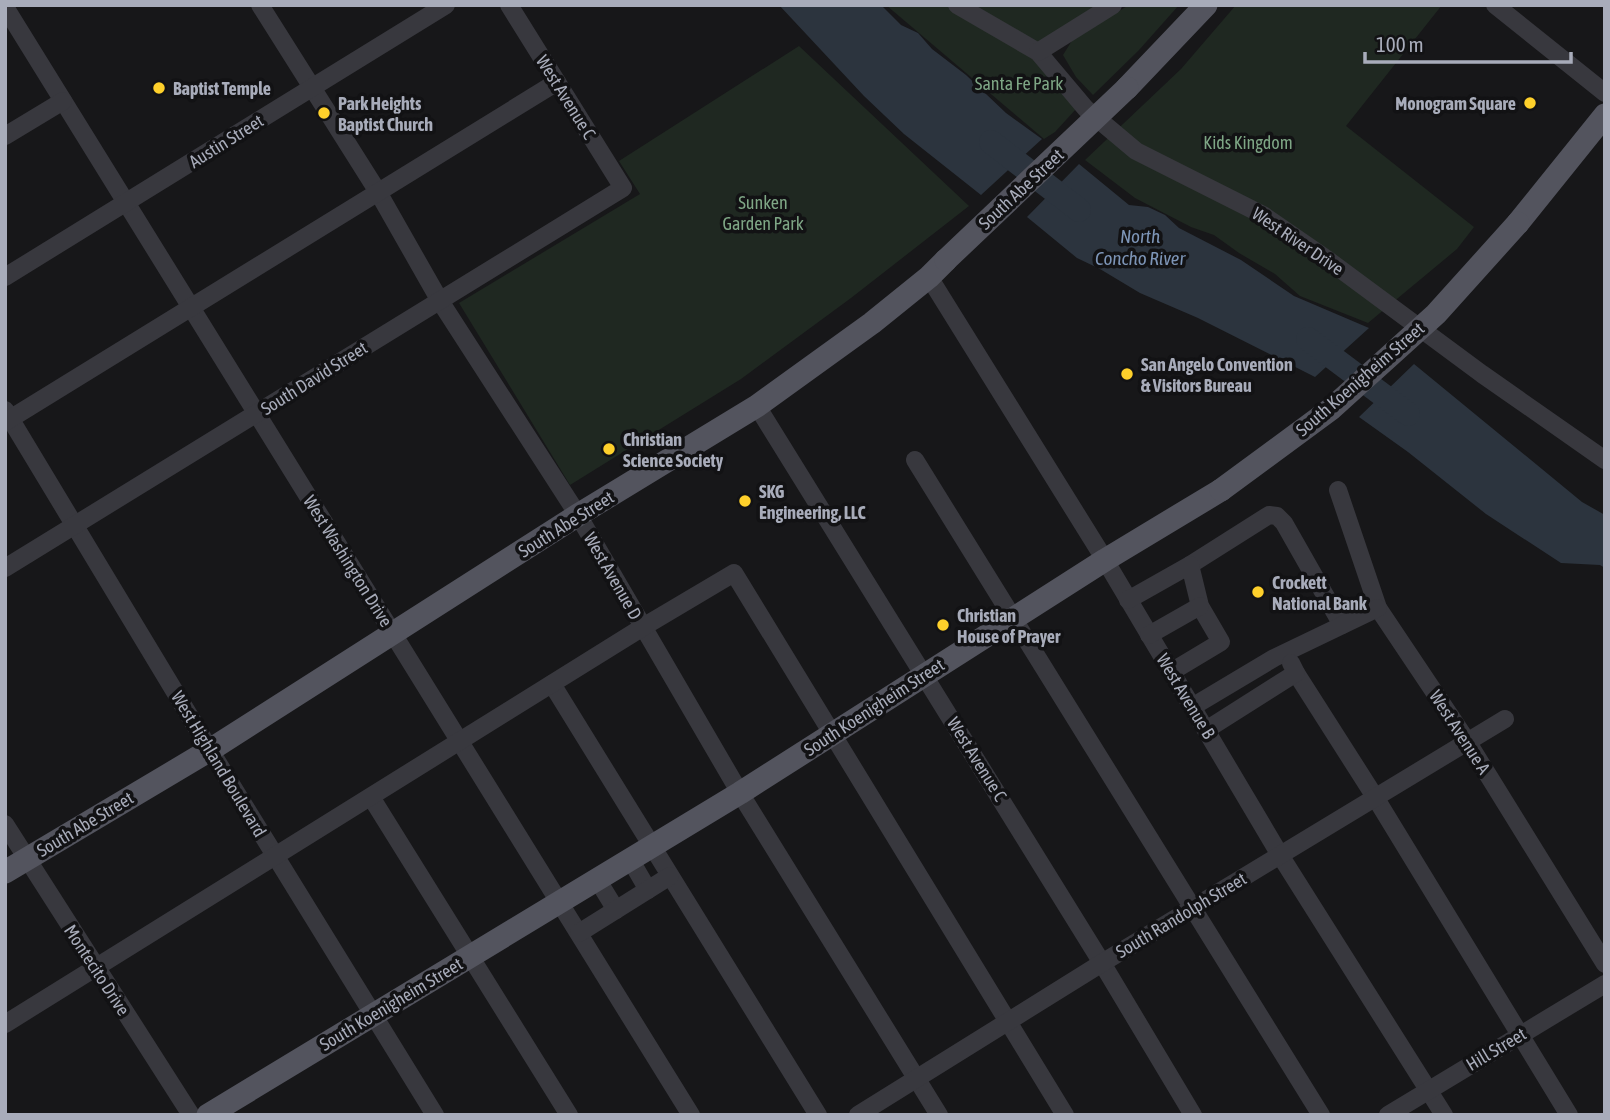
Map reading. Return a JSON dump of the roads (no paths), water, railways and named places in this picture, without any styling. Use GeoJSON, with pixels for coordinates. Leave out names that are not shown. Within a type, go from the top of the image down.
{"type":"FeatureCollection","features":[{"type":"Feature","properties":{"kind":"main road","name":"South Abe Street"},"geometry":{"type":"LineString","coordinates":[[5,872],[210,750],[578,515],[757,406],[872,323],[929,277],[1127,88],[1206,5]]}},
{"type":"Feature","properties":{"kind":"main road","name":"South Koenigheim Street"},"geometry":{"type":"LineString","coordinates":[[208,1115],[740,793],[1105,560],[1221,490],[1331,409],[1436,314],[1518,223],[1605,115]]}},
{"type":"Feature","properties":{"kind":"street","name":"West Avenue D"},"geometry":{"type":"LineString","coordinates":[[260,5],[378,192],[440,301],[578,515],[740,793],[939,1115]]}},
{"type":"Feature","properties":{"kind":"street","name":"Austin Street"},"geometry":{"type":"LineString","coordinates":[[5,277],[446,5]]}},
{"type":"Feature","properties":{"kind":"street","name":"West Avenue C"},"geometry":{"type":"LineString","coordinates":[[509,5],[623,188]]}},
{"type":"Feature","properties":{"kind":"street","name":"West River Drive"},"geometry":{"type":"LineString","coordinates":[[957,5],[1038,52],[1086,109],[1136,151],[1263,215],[1605,460]]}},
{"type":"Feature","properties":{"kind":"street"},"geometry":{"type":"LineString","coordinates":[[1038,52],[1113,5]]}},
{"type":"Feature","properties":{"kind":"street"},"geometry":{"type":"LineString","coordinates":[[1495,5],[1605,93]]}},
{"type":"Feature","properties":{"kind":"street","name":"West Washington Drive"},"geometry":{"type":"LineString","coordinates":[[5,7],[691,1115]]}},
{"type":"Feature","properties":{"kind":"street"},"geometry":{"type":"LineString","coordinates":[[7,417],[557,82]]}},
{"type":"Feature","properties":{"kind":"street"},"geometry":{"type":"LineString","coordinates":[[5,136],[63,101]]}},
{"type":"Feature","properties":{"kind":"street","name":"South David Street"},"geometry":{"type":"LineString","coordinates":[[5,568],[623,188]]}},
{"type":"Feature","properties":{"kind":"street","name":"West Avenue B"},"geometry":{"type":"LineString","coordinates":[[929,277],[1105,560],[1280,855],[1444,1115]]}},
{"type":"Feature","properties":{"kind":"street","name":"West Avenue C"},"geometry":{"type":"LineString","coordinates":[[757,406],[925,675],[1193,1115]]}},
{"type":"Feature","properties":{"kind":"street","name":"West Highland Boulevard"},"geometry":{"type":"LineString","coordinates":[[7,417],[435,1115]]}},
{"type":"Feature","properties":{"kind":"street"},"geometry":{"type":"LineString","coordinates":[[915,460],[1321,1115]]}},
{"type":"Feature","properties":{"kind":"street","name":"West Avenue A"},"geometry":{"type":"LineString","coordinates":[[1338,490],[1378,608],[1467,741],[1605,964]]}},
{"type":"Feature","properties":{"kind":"street"},"geometry":{"type":"LineString","coordinates":[[1128,600],[1269,515],[1277,516],[1284,523],[1342,625]]}},
{"type":"Feature","properties":{"kind":"street"},"geometry":{"type":"LineString","coordinates":[[1171,672],[1222,642],[1200,606],[1190,565]]}},
{"type":"Feature","properties":{"kind":"street"},"geometry":{"type":"LineString","coordinates":[[5,1024],[734,573],[1065,1115]]}},
{"type":"Feature","properties":{"kind":"street"},"geometry":{"type":"LineString","coordinates":[[1149,635],[1200,606]]}},
{"type":"Feature","properties":{"kind":"street"},"geometry":{"type":"LineString","coordinates":[[1192,707],[1285,653],[1378,608]]}},
{"type":"Feature","properties":{"kind":"street"},"geometry":{"type":"LineString","coordinates":[[1285,653],[1569,1115]]}},
{"type":"Feature","properties":{"kind":"street"},"geometry":{"type":"LineString","coordinates":[[1206,730],[1296,673]]}},
{"type":"Feature","properties":{"kind":"street"},"geometry":{"type":"LineString","coordinates":[[552,684],[818,1115]]}},
{"type":"Feature","properties":{"kind":"street","name":"South Randolph Street"},"geometry":{"type":"LineString","coordinates":[[858,1115],[1193,907],[1505,719]]}},
{"type":"Feature","properties":{"kind":"street"},"geometry":{"type":"LineString","coordinates":[[371,797],[569,1115]]}},
{"type":"Feature","properties":{"kind":"street","name":"Montecito Drive"},"geometry":{"type":"LineString","coordinates":[[5,824],[191,1115]]}},
{"type":"Feature","properties":{"kind":"street"},"geometry":{"type":"LineString","coordinates":[[630,859],[649,890]]}},
{"type":"Feature","properties":{"kind":"street"},"geometry":{"type":"LineString","coordinates":[[579,933],[670,876]]}},
{"type":"Feature","properties":{"kind":"street"},"geometry":{"type":"LineString","coordinates":[[597,879],[616,910]]}},
{"type":"Feature","properties":{"kind":"street","name":"Hill Street"},"geometry":{"type":"LineString","coordinates":[[1388,1115],[1605,984]]}},
{"type":"Feature","properties":{"kind":"water"},"geometry":{"type":"Polygon","coordinates":[[[779,5],[881,5],[901,25],[918,33],[932,49],[966,75],[1006,113],[1042,139],[981,195],[904,134],[864,96],[779,5]]]}},
{"type":"Feature","properties":{"kind":"water","name":"North Concho River"},"geometry":{"type":"Polygon","coordinates":[[[1079,164],[1129,205],[1148,207],[1165,215],[1179,228],[1241,260],[1294,296],[1369,328],[1315,377],[1198,318],[1140,293],[1077,258],[1027,217],[1079,164]]]}},
{"type":"Feature","properties":{"kind":"water"},"geometry":{"type":"Polygon","coordinates":[[[1414,364],[1582,502],[1605,515],[1605,568],[1600,565],[1561,563],[1486,514],[1359,417],[1414,364]]]}},
{"type":"Feature","properties":{"kind":"waterway","name":"North Concho River"},"geometry":{"type":"LineString","coordinates":[[991,142],[1079,210]]}},
{"type":"Feature","properties":{"kind":"waterway","name":"North Concho River"},"geometry":{"type":"LineString","coordinates":[[1308,339],[1408,414]]}},
{"type":"Feature","properties":{"kind":"place","name":"Baptist Temple"},"geometry":{"type":"Point","coordinates":[159,88]}},
{"type":"Feature","properties":{"kind":"place","name":"Monogram Square"},"geometry":{"type":"Point","coordinates":[1530,103]}},
{"type":"Feature","properties":{"kind":"place","name":"Park Heights Baptist Church"},"geometry":{"type":"Point","coordinates":[324,113]}},
{"type":"Feature","properties":{"kind":"place","name":"San Angelo Convention & Visitors Bureau"},"geometry":{"type":"Point","coordinates":[1127,374]}},
{"type":"Feature","properties":{"kind":"place","name":"Christian Science Society"},"geometry":{"type":"Point","coordinates":[609,449]}},
{"type":"Feature","properties":{"kind":"place","name":"SKG Engineering, LLC"},"geometry":{"type":"Point","coordinates":[745,501]}},
{"type":"Feature","properties":{"kind":"place","name":"Crockett National Bank"},"geometry":{"type":"Point","coordinates":[1258,592]}},
{"type":"Feature","properties":{"kind":"place","name":"Christian House of Prayer"},"geometry":{"type":"Point","coordinates":[943,625]}},
{"type":"Feature","properties":{"kind":"park label","name":"Santa Fe Park"},"geometry":{"type":"Point","coordinates":[1019,83]}},
{"type":"Feature","properties":{"kind":"park label","name":"Kids Kingdom"},"geometry":{"type":"Point","coordinates":[1248,142]}},
{"type":"Feature","properties":{"kind":"park label","name":"Sunken Garden Park"},"geometry":{"type":"Point","coordinates":[763,212]}}]}
